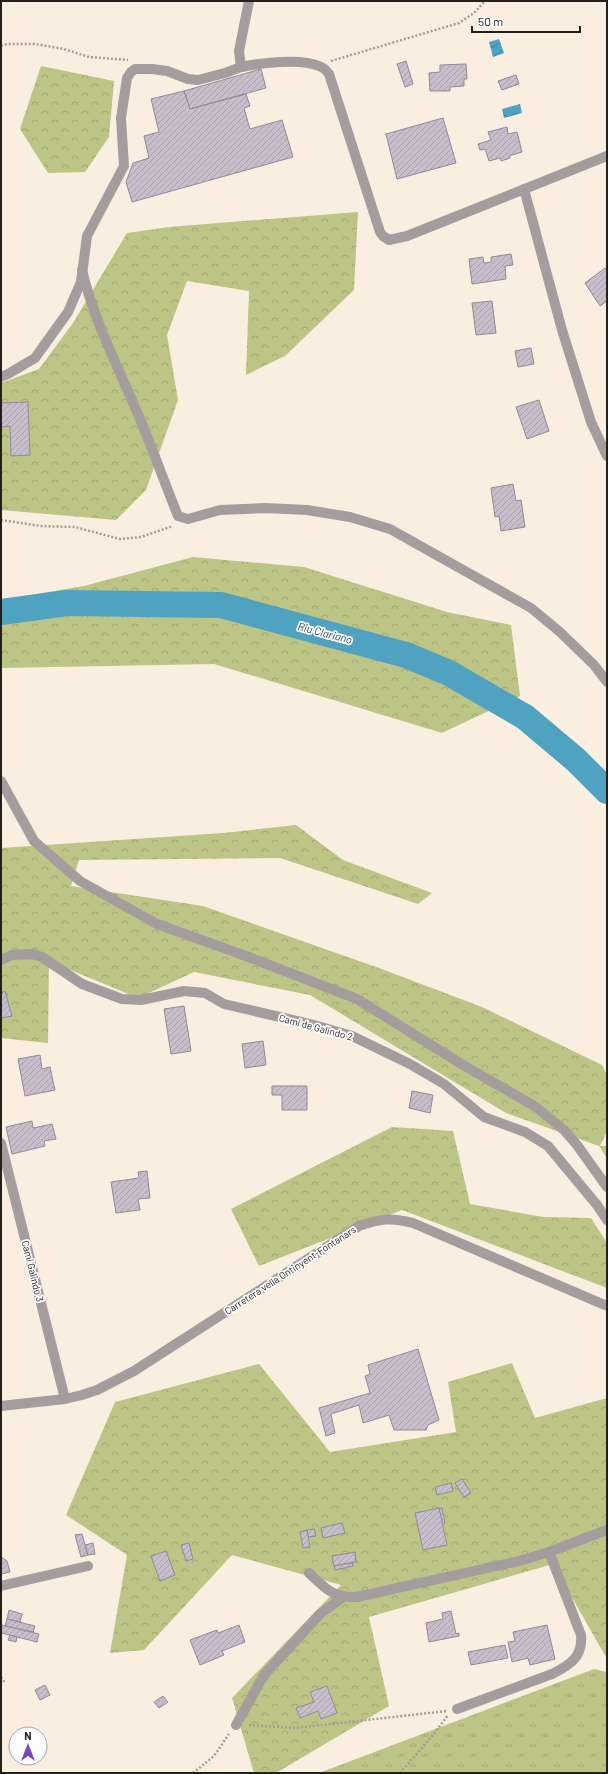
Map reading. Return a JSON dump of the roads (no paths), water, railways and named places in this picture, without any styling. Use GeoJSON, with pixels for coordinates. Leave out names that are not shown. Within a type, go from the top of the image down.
{"type":"FeatureCollection","features":[{"type":"Feature","properties":{"kind":"street"},"geometry":{"type":"LineString","coordinates":[[241,67],[239,51],[249,1]]}},
{"type":"Feature","properties":{"kind":"street"},"geometry":{"type":"LineString","coordinates":[[1,377],[35,358],[68,312],[81,282],[87,236],[124,166],[121,118],[128,78],[135,68],[159,70],[188,79],[198,80],[241,67],[264,63],[289,62],[314,64],[324,68],[332,80],[380,232],[389,240],[407,236],[607,156]]}},
{"type":"Feature","properties":{"kind":"street"},"geometry":{"type":"LineString","coordinates":[[524,189],[565,337],[591,422],[607,456]]}},
{"type":"Feature","properties":{"kind":"street"},"geometry":{"type":"LineString","coordinates":[[82,270],[86,288],[99,324],[139,416],[178,516],[188,519],[220,510],[265,508],[307,510],[350,517],[390,529],[531,608],[560,632],[594,665],[607,682]]}},
{"type":"Feature","properties":{"kind":"street"},"geometry":{"type":"LineString","coordinates":[[1,780],[34,841],[80,881],[157,924],[246,956],[357,999],[543,1112],[564,1130],[577,1144],[607,1187]]}},
{"type":"Feature","properties":{"kind":"street","name":"Camí de Galindo 2"},"geometry":{"type":"LineString","coordinates":[[1,960],[12,955],[32,954],[42,958],[82,984],[122,999],[141,1000],[184,991],[205,993],[224,1004],[314,1025],[352,1036],[410,1064],[444,1084],[484,1117],[520,1130],[548,1146],[597,1204],[607,1220]]}},
{"type":"Feature","properties":{"kind":"street","name":"Camí Galindo 3"},"geometry":{"type":"LineString","coordinates":[[1,1143],[65,1399]]}},
{"type":"Feature","properties":{"kind":"street","name":"Carretera vella Ontinyent-Fontanars"},"geometry":{"type":"LineString","coordinates":[[1,1406],[65,1399],[97,1390],[134,1371],[358,1226],[376,1220],[396,1218],[413,1223],[607,1306]]}},
{"type":"Feature","properties":{"kind":"street"},"geometry":{"type":"LineString","coordinates":[[309,1573],[327,1590],[343,1598],[357,1597],[518,1561],[549,1552],[607,1530]]}},
{"type":"Feature","properties":{"kind":"street"},"geometry":{"type":"LineString","coordinates":[[454,1710],[552,1674],[567,1666],[579,1652],[582,1645],[581,1635],[549,1552]]}},
{"type":"Feature","properties":{"kind":"street"},"geometry":{"type":"LineString","coordinates":[[1,1586],[88,1566]]}},
{"type":"Feature","properties":{"kind":"street"},"geometry":{"type":"LineString","coordinates":[[236,1725],[264,1675],[320,1614],[343,1598]]}},
{"type":"Feature","properties":{"kind":"water"},"geometry":{"type":"Polygon","coordinates":[[[499,39],[504,53],[493,57],[489,42],[499,39]]]}},
{"type":"Feature","properties":{"kind":"water"},"geometry":{"type":"Polygon","coordinates":[[[520,104],[522,113],[504,118],[502,109],[520,104]]]}},
{"type":"Feature","properties":{"kind":"waterway","name":"Riu Clariano"},"geometry":{"type":"LineString","coordinates":[[1,612],[67,603],[221,605],[406,655],[449,673],[525,717],[576,760],[607,791]]}}]}
